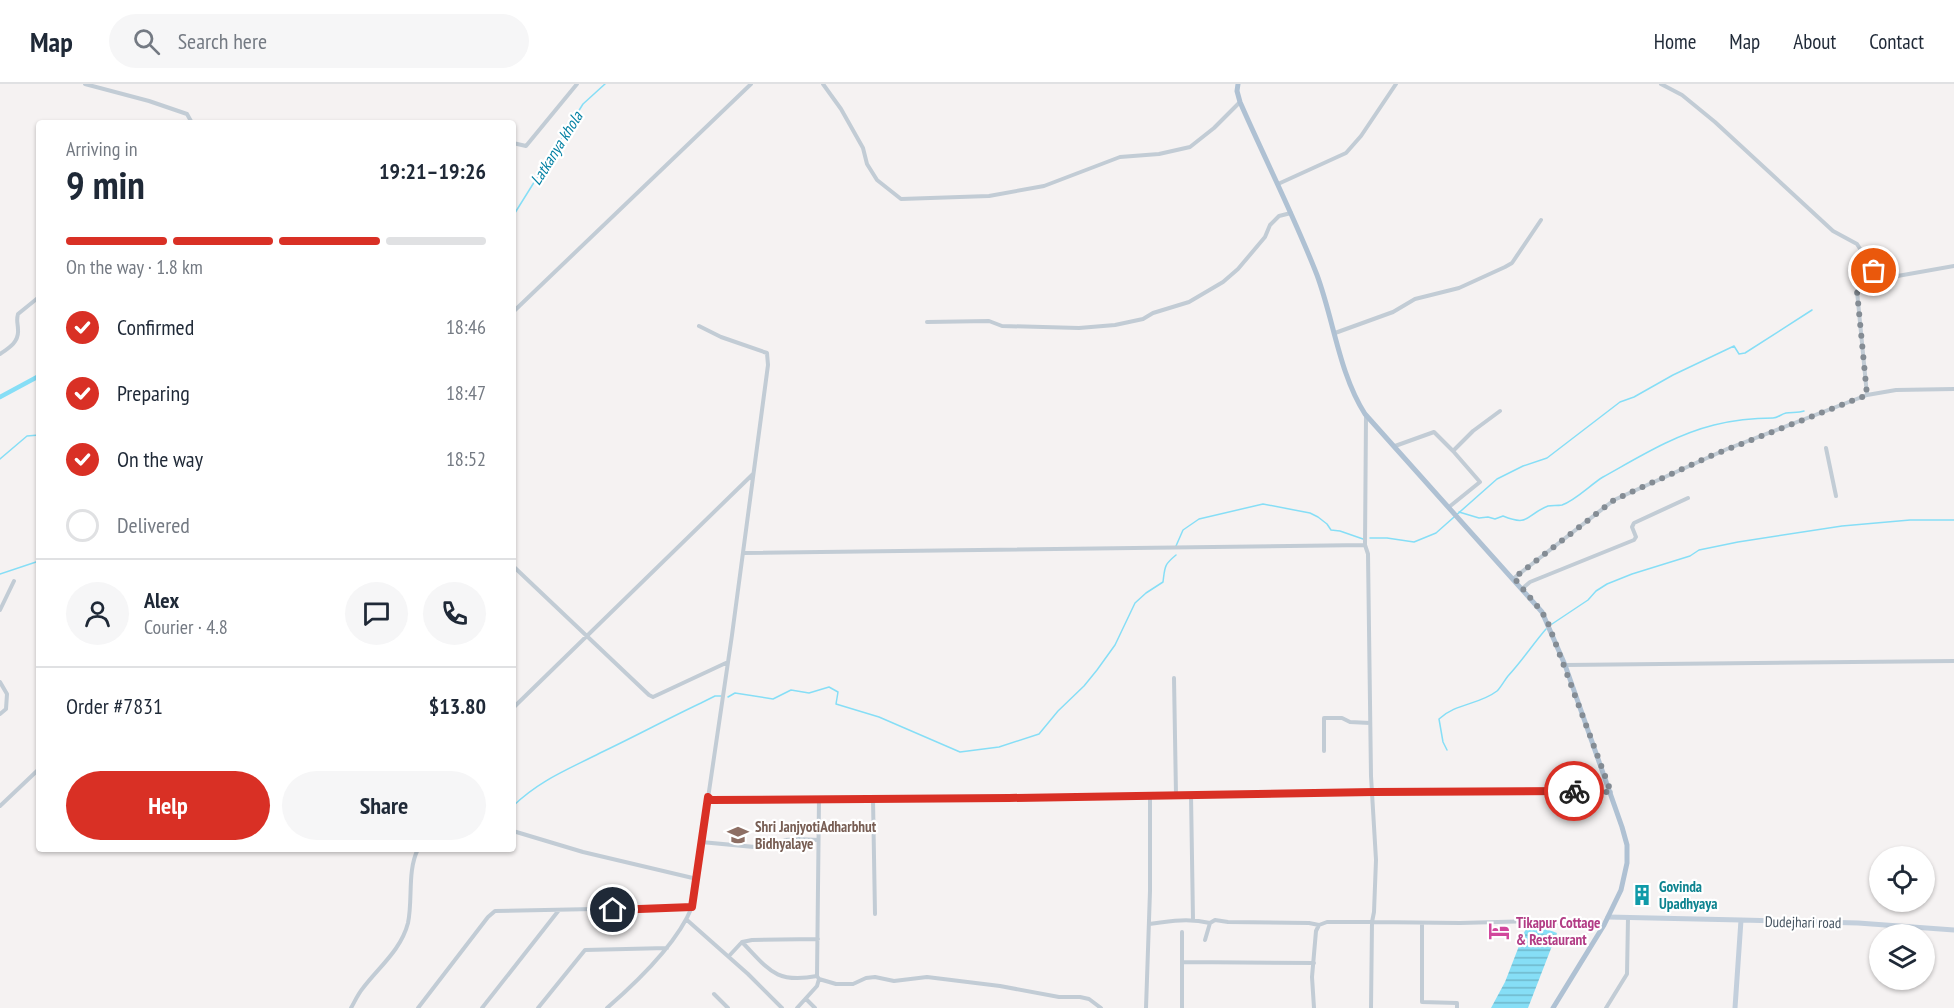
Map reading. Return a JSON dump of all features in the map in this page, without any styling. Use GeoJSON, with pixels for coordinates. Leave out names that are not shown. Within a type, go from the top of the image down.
{"type":"FeatureCollection","features":[{"type":"Feature","properties":{"kind":"main road"},"geometry":{"type":"LineString","coordinates":[[1238,84],[1240,102],[1316,274],[1349,384],[1365,414],[1523,588],[1542,612],[1565,665],[1611,792],[1627,845],[1627,863],[1620,890],[1604,925],[1553,1008]]}},
{"type":"Feature","properties":{"kind":"street"},"geometry":{"type":"LineString","coordinates":[[85,84],[149,101],[187,114],[190,120]]}},
{"type":"Feature","properties":{"kind":"street"},"geometry":{"type":"LineString","coordinates":[[516,144],[526,146],[577,84]]}},
{"type":"Feature","properties":{"kind":"street"},"geometry":{"type":"LineString","coordinates":[[516,309],[751,84]]}},
{"type":"Feature","properties":{"kind":"street"},"geometry":{"type":"LineString","coordinates":[[824,84],[863,148],[867,164],[877,180],[901,199],[989,196],[1044,186],[1120,157],[1159,154],[1190,147],[1214,128],[1240,102]]}},
{"type":"Feature","properties":{"kind":"street"},"geometry":{"type":"LineString","coordinates":[[1277,184],[1346,153],[1361,136],[1396,84]]}},
{"type":"Feature","properties":{"kind":"street"},"geometry":{"type":"LineString","coordinates":[[1661,84],[1682,95],[1715,122],[1833,231],[1857,244],[1874,271],[1875,280]]}},
{"type":"Feature","properties":{"kind":"street"},"geometry":{"type":"LineString","coordinates":[[927,322],[989,321],[1002,326],[1079,328],[1115,325],[1143,319],[1153,313],[1189,302],[1223,282],[1252,254],[1266,237],[1270,225],[1279,216],[1291,213]]}},
{"type":"Feature","properties":{"kind":"street"},"geometry":{"type":"LineString","coordinates":[[1335,333],[1393,312],[1415,299],[1459,288],[1505,267],[1512,263],[1540,220]]}},
{"type":"Feature","properties":{"kind":"street"},"geometry":{"type":"LineString","coordinates":[[1867,395],[1857,291],[1859,288],[1875,280],[1954,266]]}},
{"type":"Feature","properties":{"kind":"street"},"geometry":{"type":"LineString","coordinates":[[0,354],[17,338],[19,331],[16,318],[36,300]]}},
{"type":"Feature","properties":{"kind":"street"},"geometry":{"type":"LineString","coordinates":[[607,1008],[667,948],[687,920],[692,907],[754,472],[768,365],[767,353],[721,337],[699,326]]}},
{"type":"Feature","properties":{"kind":"street"},"geometry":{"type":"LineString","coordinates":[[1514,578],[1614,500],[1699,461],[1867,395],[1896,390],[1954,389]]}},
{"type":"Feature","properties":{"kind":"street"},"geometry":{"type":"LineString","coordinates":[[1454,451],[1473,431],[1500,411]]}},
{"type":"Feature","properties":{"kind":"street"},"geometry":{"type":"LineString","coordinates":[[1365,414],[1365,545],[1368,554],[1376,860],[1372,922],[1371,1008]]}},
{"type":"Feature","properties":{"kind":"street"},"geometry":{"type":"LineString","coordinates":[[1395,446],[1434,432],[1454,451],[1480,482],[1449,507]]}},
{"type":"Feature","properties":{"kind":"street"},"geometry":{"type":"LineString","coordinates":[[1826,448],[1836,496]]}},
{"type":"Feature","properties":{"kind":"street"},"geometry":{"type":"LineString","coordinates":[[516,705],[754,472]]}},
{"type":"Feature","properties":{"kind":"street"},"geometry":{"type":"LineString","coordinates":[[1523,588],[1530,582],[1634,540],[1636,537],[1632,527],[1634,523],[1688,498]]}},
{"type":"Feature","properties":{"kind":"street"},"geometry":{"type":"LineString","coordinates":[[743,552],[1365,545]]}},
{"type":"Feature","properties":{"kind":"street"},"geometry":{"type":"LineString","coordinates":[[516,569],[653,697],[728,662]]}},
{"type":"Feature","properties":{"kind":"street"},"geometry":{"type":"LineString","coordinates":[[0,610],[14,581]]}},
{"type":"Feature","properties":{"kind":"street"},"geometry":{"type":"LineString","coordinates":[[1565,665],[1954,661]]}},
{"type":"Feature","properties":{"kind":"street"},"geometry":{"type":"LineString","coordinates":[[1173,678],[1176,795]]}},
{"type":"Feature","properties":{"kind":"street"},"geometry":{"type":"LineString","coordinates":[[0,682],[7,694],[6,709],[0,714]]}},
{"type":"Feature","properties":{"kind":"street"},"geometry":{"type":"LineString","coordinates":[[1324,751],[1324,718],[1342,718],[1350,722],[1371,723]]}},
{"type":"Feature","properties":{"kind":"street"},"geometry":{"type":"LineString","coordinates":[[0,806],[36,772]]}},
{"type":"Feature","properties":{"kind":"street"},"geometry":{"type":"LineString","coordinates":[[708,797],[711,800],[1373,792],[1611,792]]}},
{"type":"Feature","properties":{"kind":"street"},"geometry":{"type":"LineString","coordinates":[[1191,795],[1193,920]]}},
{"type":"Feature","properties":{"kind":"street"},"geometry":{"type":"LineString","coordinates":[[1146,1008],[1150,796]]}},
{"type":"Feature","properties":{"kind":"street"},"geometry":{"type":"LineString","coordinates":[[797,1008],[817,986],[818,977],[819,799]]}},
{"type":"Feature","properties":{"kind":"street"},"geometry":{"type":"LineString","coordinates":[[873,799],[875,914]]}},
{"type":"Feature","properties":{"kind":"street"},"geometry":{"type":"LineString","coordinates":[[516,832],[583,852],[697,879]]}},
{"type":"Feature","properties":{"kind":"street"},"geometry":{"type":"LineString","coordinates":[[701,842],[776,849],[782,848],[785,840],[799,838],[818,840]]}},
{"type":"Feature","properties":{"kind":"street"},"geometry":{"type":"LineString","coordinates":[[351,1008],[362,989],[397,948],[407,924],[413,859],[416,852]]}},
{"type":"Feature","properties":{"kind":"street"},"geometry":{"type":"LineString","coordinates":[[418,1008],[495,911],[692,907]]}},
{"type":"Feature","properties":{"kind":"street"},"geometry":{"type":"LineString","coordinates":[[482,1008],[560,910]]}},
{"type":"Feature","properties":{"kind":"street","name":"Dudejhari road"},"geometry":{"type":"LineString","coordinates":[[1608,917],[1858,923],[1954,930]]}},
{"type":"Feature","properties":{"kind":"street"},"geometry":{"type":"LineString","coordinates":[[1606,1008],[1627,974],[1628,918]]}},
{"type":"Feature","properties":{"kind":"street"},"geometry":{"type":"LineString","coordinates":[[687,920],[729,956],[782,1008]]}},
{"type":"Feature","properties":{"kind":"street"},"geometry":{"type":"LineString","coordinates":[[1149,924],[1175,920],[1210,923],[1215,920],[1319,925],[1327,922],[1531,921],[1604,925]]}},
{"type":"Feature","properties":{"kind":"street"},"geometry":{"type":"LineString","coordinates":[[1735,1008],[1741,920]]}},
{"type":"Feature","properties":{"kind":"street"},"geometry":{"type":"LineString","coordinates":[[1422,922],[1422,1008]]}},
{"type":"Feature","properties":{"kind":"street"},"geometry":{"type":"LineString","coordinates":[[1205,940],[1210,923]]}},
{"type":"Feature","properties":{"kind":"street"},"geometry":{"type":"LineString","coordinates":[[1314,1008],[1312,977],[1316,931],[1319,925]]}},
{"type":"Feature","properties":{"kind":"street"},"geometry":{"type":"LineString","coordinates":[[1182,932],[1182,1008]]}},
{"type":"Feature","properties":{"kind":"street"},"geometry":{"type":"LineString","coordinates":[[729,956],[742,942],[818,939]]}},
{"type":"Feature","properties":{"kind":"street"},"geometry":{"type":"LineString","coordinates":[[742,942],[778,976],[798,980],[818,977],[836,984],[853,984],[875,977],[894,981],[927,977],[1000,986],[1059,997],[1080,997],[1089,999],[1101,1008]]}},
{"type":"Feature","properties":{"kind":"street"},"geometry":{"type":"LineString","coordinates":[[538,1008],[585,950],[667,948]]}},
{"type":"Feature","properties":{"kind":"street"},"geometry":{"type":"LineString","coordinates":[[1183,962],[1314,963]]}},
{"type":"Feature","properties":{"kind":"street"},"geometry":{"type":"LineString","coordinates":[[714,994],[728,1008]]}},
{"type":"Feature","properties":{"kind":"street"},"geometry":{"type":"LineString","coordinates":[[806,999],[815,1008]]}},
{"type":"Feature","properties":{"kind":"street"},"geometry":{"type":"LineString","coordinates":[[1422,1002],[1457,1003],[1457,1008]]}},
{"type":"Feature","properties":{"kind":"water"},"geometry":{"type":"Polygon","coordinates":[[[1541,927],[1557,933],[1528,1008],[1491,1008],[1505,982],[1526,928],[1541,927]]]}},
{"type":"Feature","properties":{"kind":"waterway","name":"Latkanya khola"},"geometry":{"type":"LineString","coordinates":[[516,211],[583,104],[605,84]]}},
{"type":"Feature","properties":{"kind":"waterway"},"geometry":{"type":"LineString","coordinates":[[1370,538],[1414,542],[1436,533],[1497,479],[1523,466],[1547,458],[1620,402],[1734,346],[1739,354],[1745,353],[1812,310]]}},
{"type":"Feature","properties":{"kind":"waterway"},"geometry":{"type":"LineString","coordinates":[[0,397],[36,378]]}},
{"type":"Feature","properties":{"kind":"waterway"},"geometry":{"type":"LineString","coordinates":[[1459,512],[1479,518],[1495,519],[1503,516],[1523,520],[1548,506],[1567,503],[1603,477],[1657,447],[1699,429],[1729,422],[1775,418],[1786,413],[1804,411]]}},
{"type":"Feature","properties":{"kind":"waterway"},"geometry":{"type":"LineString","coordinates":[[0,459],[27,436],[36,435]]}},
{"type":"Feature","properties":{"kind":"waterway"},"geometry":{"type":"LineString","coordinates":[[1176,546],[1183,530],[1199,519],[1263,504],[1310,513],[1327,524],[1331,530],[1363,539]]}},
{"type":"Feature","properties":{"kind":"waterway"},"geometry":{"type":"LineString","coordinates":[[1552,624],[1607,584],[1690,556],[1699,550],[1842,526],[1910,520],[1954,520]]}},
{"type":"Feature","properties":{"kind":"waterway"},"geometry":{"type":"LineString","coordinates":[[728,697],[735,693],[773,699],[791,690],[809,693],[829,687],[838,692],[836,704],[879,717],[960,752],[999,747],[1039,734],[1058,711],[1084,686],[1115,645],[1135,603],[1163,582],[1166,566],[1176,555]]}},
{"type":"Feature","properties":{"kind":"waterway","name":"Latkanya khola"},"geometry":{"type":"LineString","coordinates":[[0,574],[36,562]]}},
{"type":"Feature","properties":{"kind":"waterway"},"geometry":{"type":"LineString","coordinates":[[1447,750],[1443,742],[1439,719],[1453,710],[1490,696],[1497,691],[1546,629]]}},
{"type":"Feature","properties":{"kind":"waterway"},"geometry":{"type":"LineString","coordinates":[[516,803],[533,789],[565,770],[715,696],[721,696]]}},
{"type":"Feature","properties":{"kind":"way so far"},"geometry":{"type":"LineString","coordinates":[[1574,791],[1611,792],[1548,623],[1534,601],[1514,578],[1614,500],[1640,486],[1867,395],[1857,291],[1868,282],[1875,280],[1874,271]]}},
{"type":"Feature","properties":{"kind":"place","name":"Shri JanjyotiAdharbhut Bidhyalaye"},"geometry":{"type":"Point","coordinates":[738,835]}},
{"type":"Feature","properties":{"kind":"place","name":"Govinda Upadhyaya"},"geometry":{"type":"Point","coordinates":[1642,895]}},
{"type":"Feature","properties":{"kind":"place","name":"Tikapur Cottage & Restaurant"},"geometry":{"type":"Point","coordinates":[1499,931]}},
{"type":"Feature","properties":{"kind":"route"},"geometry":{"type":"LineString","coordinates":[[613,910],[692,907],[708,797],[711,800],[885,799],[1574,791]]}}]}
